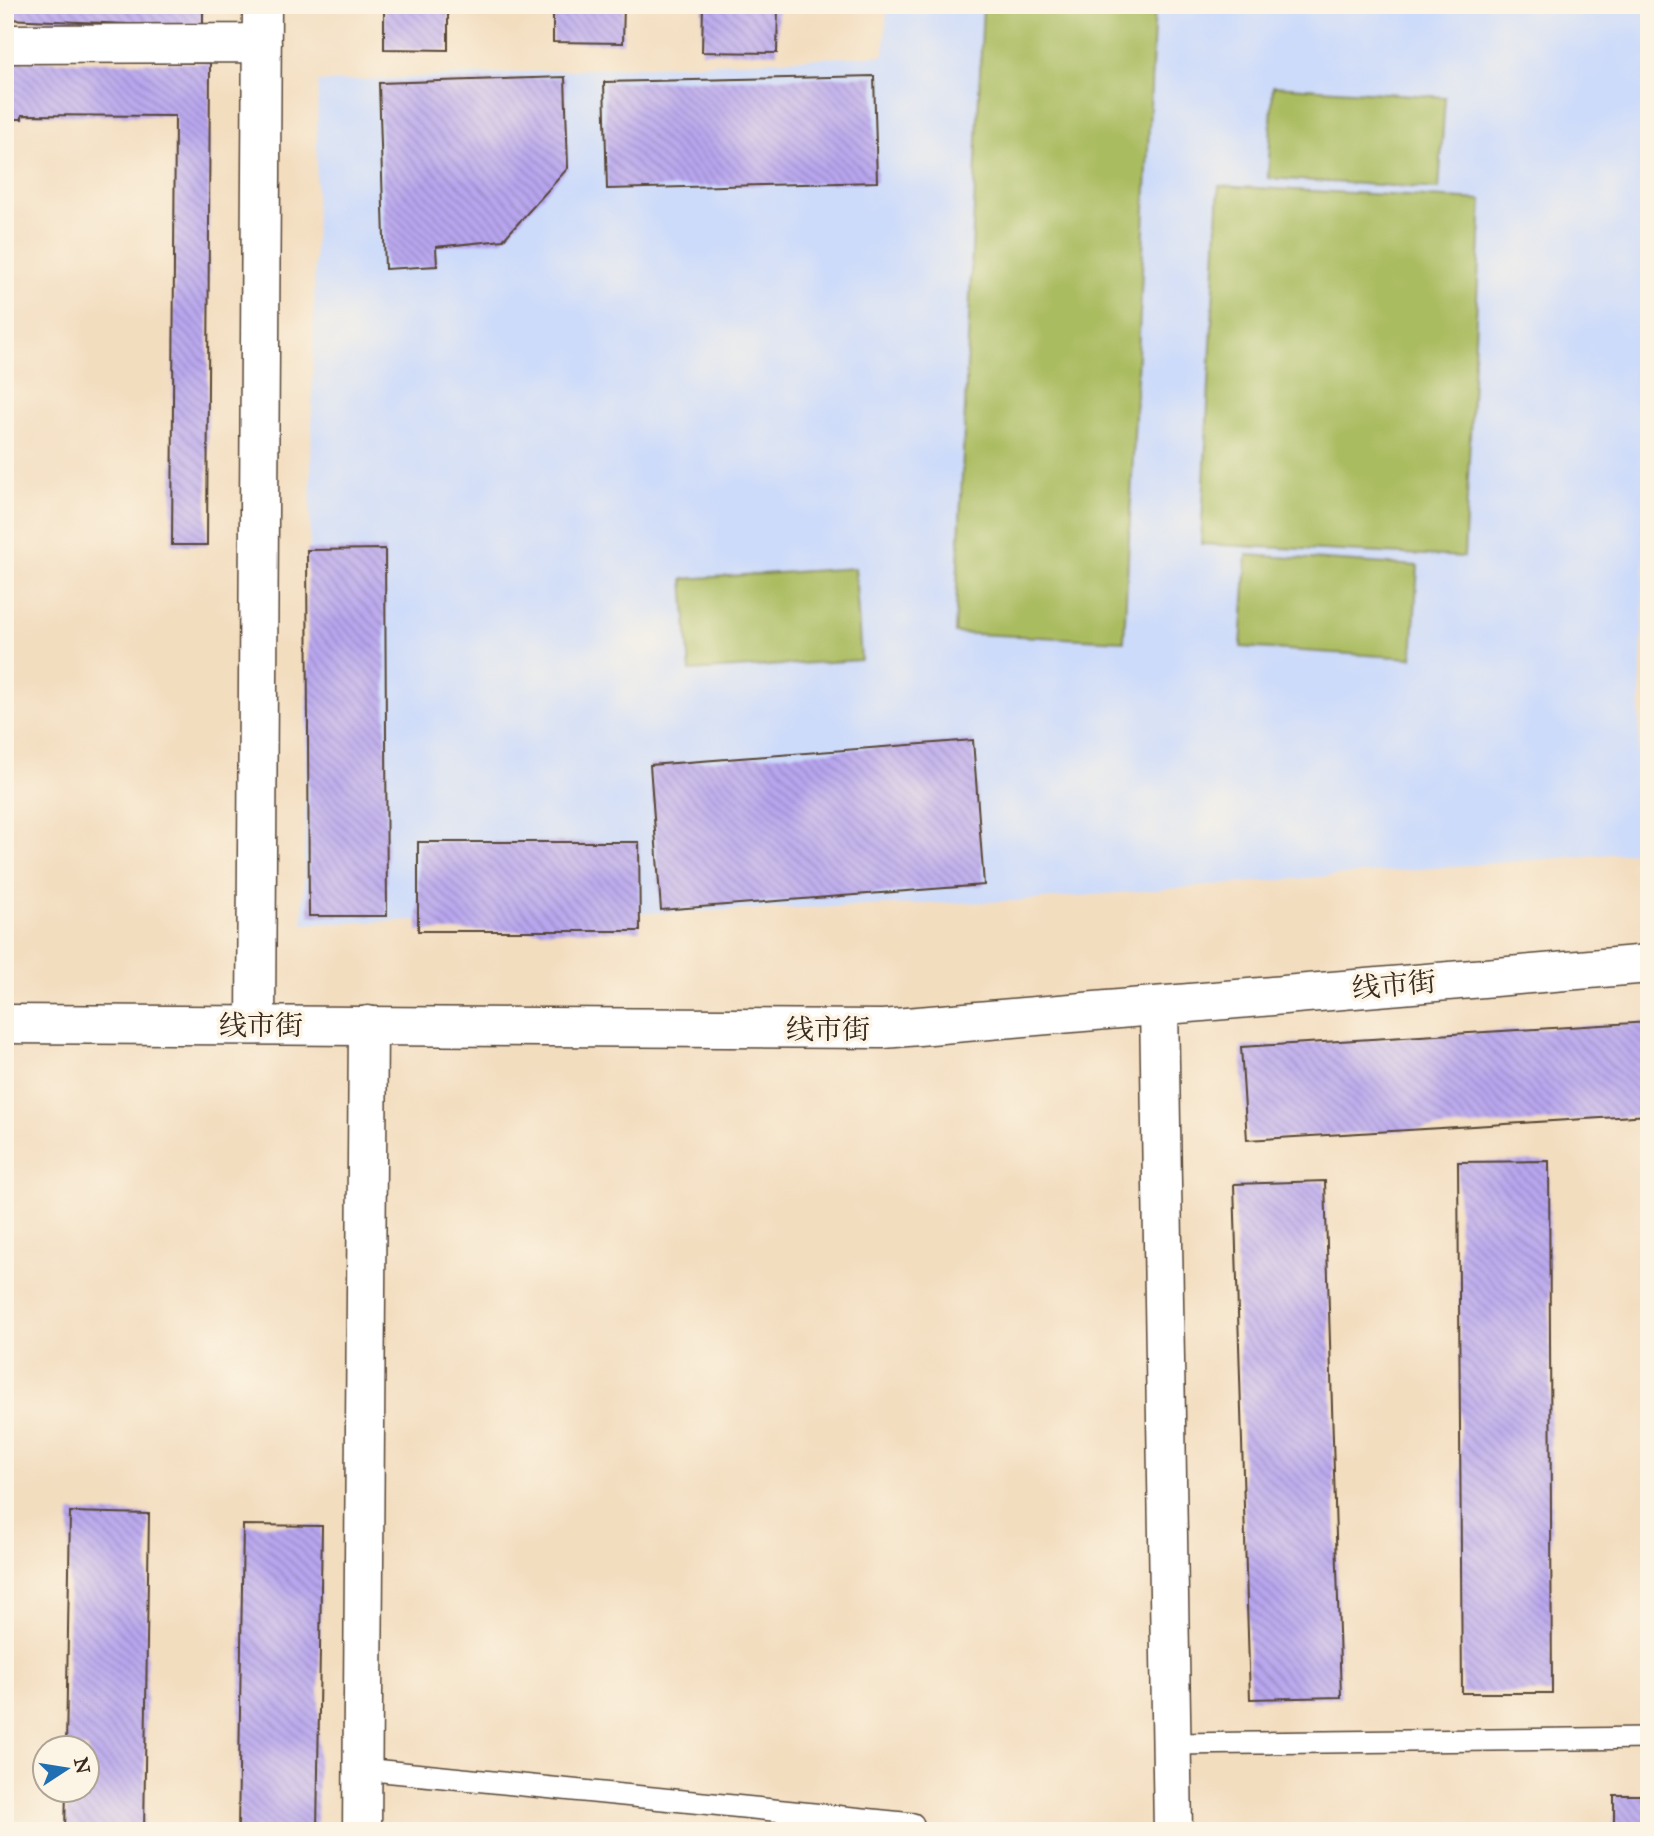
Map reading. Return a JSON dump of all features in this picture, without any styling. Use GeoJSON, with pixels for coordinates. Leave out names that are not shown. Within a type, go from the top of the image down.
{"type":"FeatureCollection","features":[{"type":"Feature","properties":{"kind":"street"},"geometry":{"type":"LineString","coordinates":[[256,1024],[262,5]]}},
{"type":"Feature","properties":{"kind":"street"},"geometry":{"type":"LineString","coordinates":[[5,44],[262,43]]}},
{"type":"Feature","properties":{"kind":"street","name":"线市街"},"geometry":{"type":"LineString","coordinates":[[5,1024],[883,1029],[1649,964]]}},
{"type":"Feature","properties":{"kind":"street"},"geometry":{"type":"LineString","coordinates":[[1159,1006],[1173,1831]]}},
{"type":"Feature","properties":{"kind":"street"},"geometry":{"type":"LineString","coordinates":[[362,1831],[368,1025]]}},
{"type":"Feature","properties":{"kind":"lane"},"geometry":{"type":"LineString","coordinates":[[1171,1744],[1649,1738]]}},
{"type":"Feature","properties":{"kind":"lane"},"geometry":{"type":"LineString","coordinates":[[363,1769],[913,1824]]}},
{"type":"Feature","properties":{"kind":"shaded area"},"geometry":{"type":"Polygon","coordinates":[[[887,5],[1649,5],[1649,426],[1635,852],[1016,901],[303,924],[318,82],[884,55],[887,5]]]}},
{"type":"Feature","properties":{"kind":"green space"},"geometry":{"type":"Polygon","coordinates":[[[983,5],[1155,5],[1124,641],[955,633],[983,5]]]}},
{"type":"Feature","properties":{"kind":"green space"},"geometry":{"type":"Polygon","coordinates":[[[1273,86],[1445,97],[1439,189],[1268,178],[1273,86]]]}},
{"type":"Feature","properties":{"kind":"green space"},"geometry":{"type":"Polygon","coordinates":[[[1219,186],[1482,200],[1464,557],[1201,544],[1219,186]]]}},
{"type":"Feature","properties":{"kind":"green space"},"geometry":{"type":"Polygon","coordinates":[[[1247,555],[1418,566],[1412,658],[1241,647],[1247,555]]]}},
{"type":"Feature","properties":{"kind":"green space"},"geometry":{"type":"Polygon","coordinates":[[[855,568],[861,660],[690,671],[683,579],[855,568]]]}},
{"type":"Feature","properties":{"kind":"building"},"geometry":{"type":"Polygon","coordinates":[[[5,5],[203,5],[203,27],[5,19],[5,5]]]}},
{"type":"Feature","properties":{"kind":"building"},"geometry":{"type":"Polygon","coordinates":[[[384,5],[448,5],[448,50],[384,49],[384,5]]]}},
{"type":"Feature","properties":{"kind":"building"},"geometry":{"type":"Polygon","coordinates":[[[553,5],[624,5],[623,43],[553,42],[553,5]]]}},
{"type":"Feature","properties":{"kind":"building"},"geometry":{"type":"Polygon","coordinates":[[[703,5],[778,5],[777,53],[702,52],[703,5]]]}},
{"type":"Feature","properties":{"kind":"building"},"geometry":{"type":"Polygon","coordinates":[[[5,61],[210,63],[207,545],[172,545],[175,116],[22,115],[22,119],[5,119],[5,61]]]}},
{"type":"Feature","properties":{"kind":"building"},"geometry":{"type":"Polygon","coordinates":[[[874,76],[877,182],[607,189],[604,82],[874,76]]]}},
{"type":"Feature","properties":{"kind":"building"},"geometry":{"type":"Polygon","coordinates":[[[565,77],[568,168],[503,240],[436,247],[437,266],[385,269],[379,83],[565,77]]]}},
{"type":"Feature","properties":{"kind":"building"},"geometry":{"type":"Polygon","coordinates":[[[385,549],[387,916],[309,916],[307,550],[385,549]]]}},
{"type":"Feature","properties":{"kind":"building"},"geometry":{"type":"Polygon","coordinates":[[[973,740],[984,885],[661,910],[650,765],[973,740]]]}},
{"type":"Feature","properties":{"kind":"building"},"geometry":{"type":"Polygon","coordinates":[[[418,842],[639,842],[640,931],[418,931],[418,842]]]}},
{"type":"Feature","properties":{"kind":"building"},"geometry":{"type":"Polygon","coordinates":[[[1649,1022],[1649,1115],[1247,1140],[1241,1047],[1649,1022]]]}},
{"type":"Feature","properties":{"kind":"building"},"geometry":{"type":"Polygon","coordinates":[[[1549,1161],[1552,1693],[1462,1693],[1458,1162],[1549,1161]]]}},
{"type":"Feature","properties":{"kind":"building"},"geometry":{"type":"Polygon","coordinates":[[[1325,1181],[1341,1697],[1250,1699],[1234,1184],[1325,1181]]]}},
{"type":"Feature","properties":{"kind":"building"},"geometry":{"type":"Polygon","coordinates":[[[70,1512],[149,1514],[144,1831],[65,1831],[66,1804],[102,1804],[102,1734],[66,1734],[70,1512]]]}},
{"type":"Feature","properties":{"kind":"building"},"geometry":{"type":"Polygon","coordinates":[[[243,1525],[322,1526],[317,1831],[238,1831],[243,1525]]]}},
{"type":"Feature","properties":{"kind":"building"},"geometry":{"type":"Polygon","coordinates":[[[1614,1795],[1649,1795],[1649,1831],[1614,1831],[1614,1795]]]}}]}
